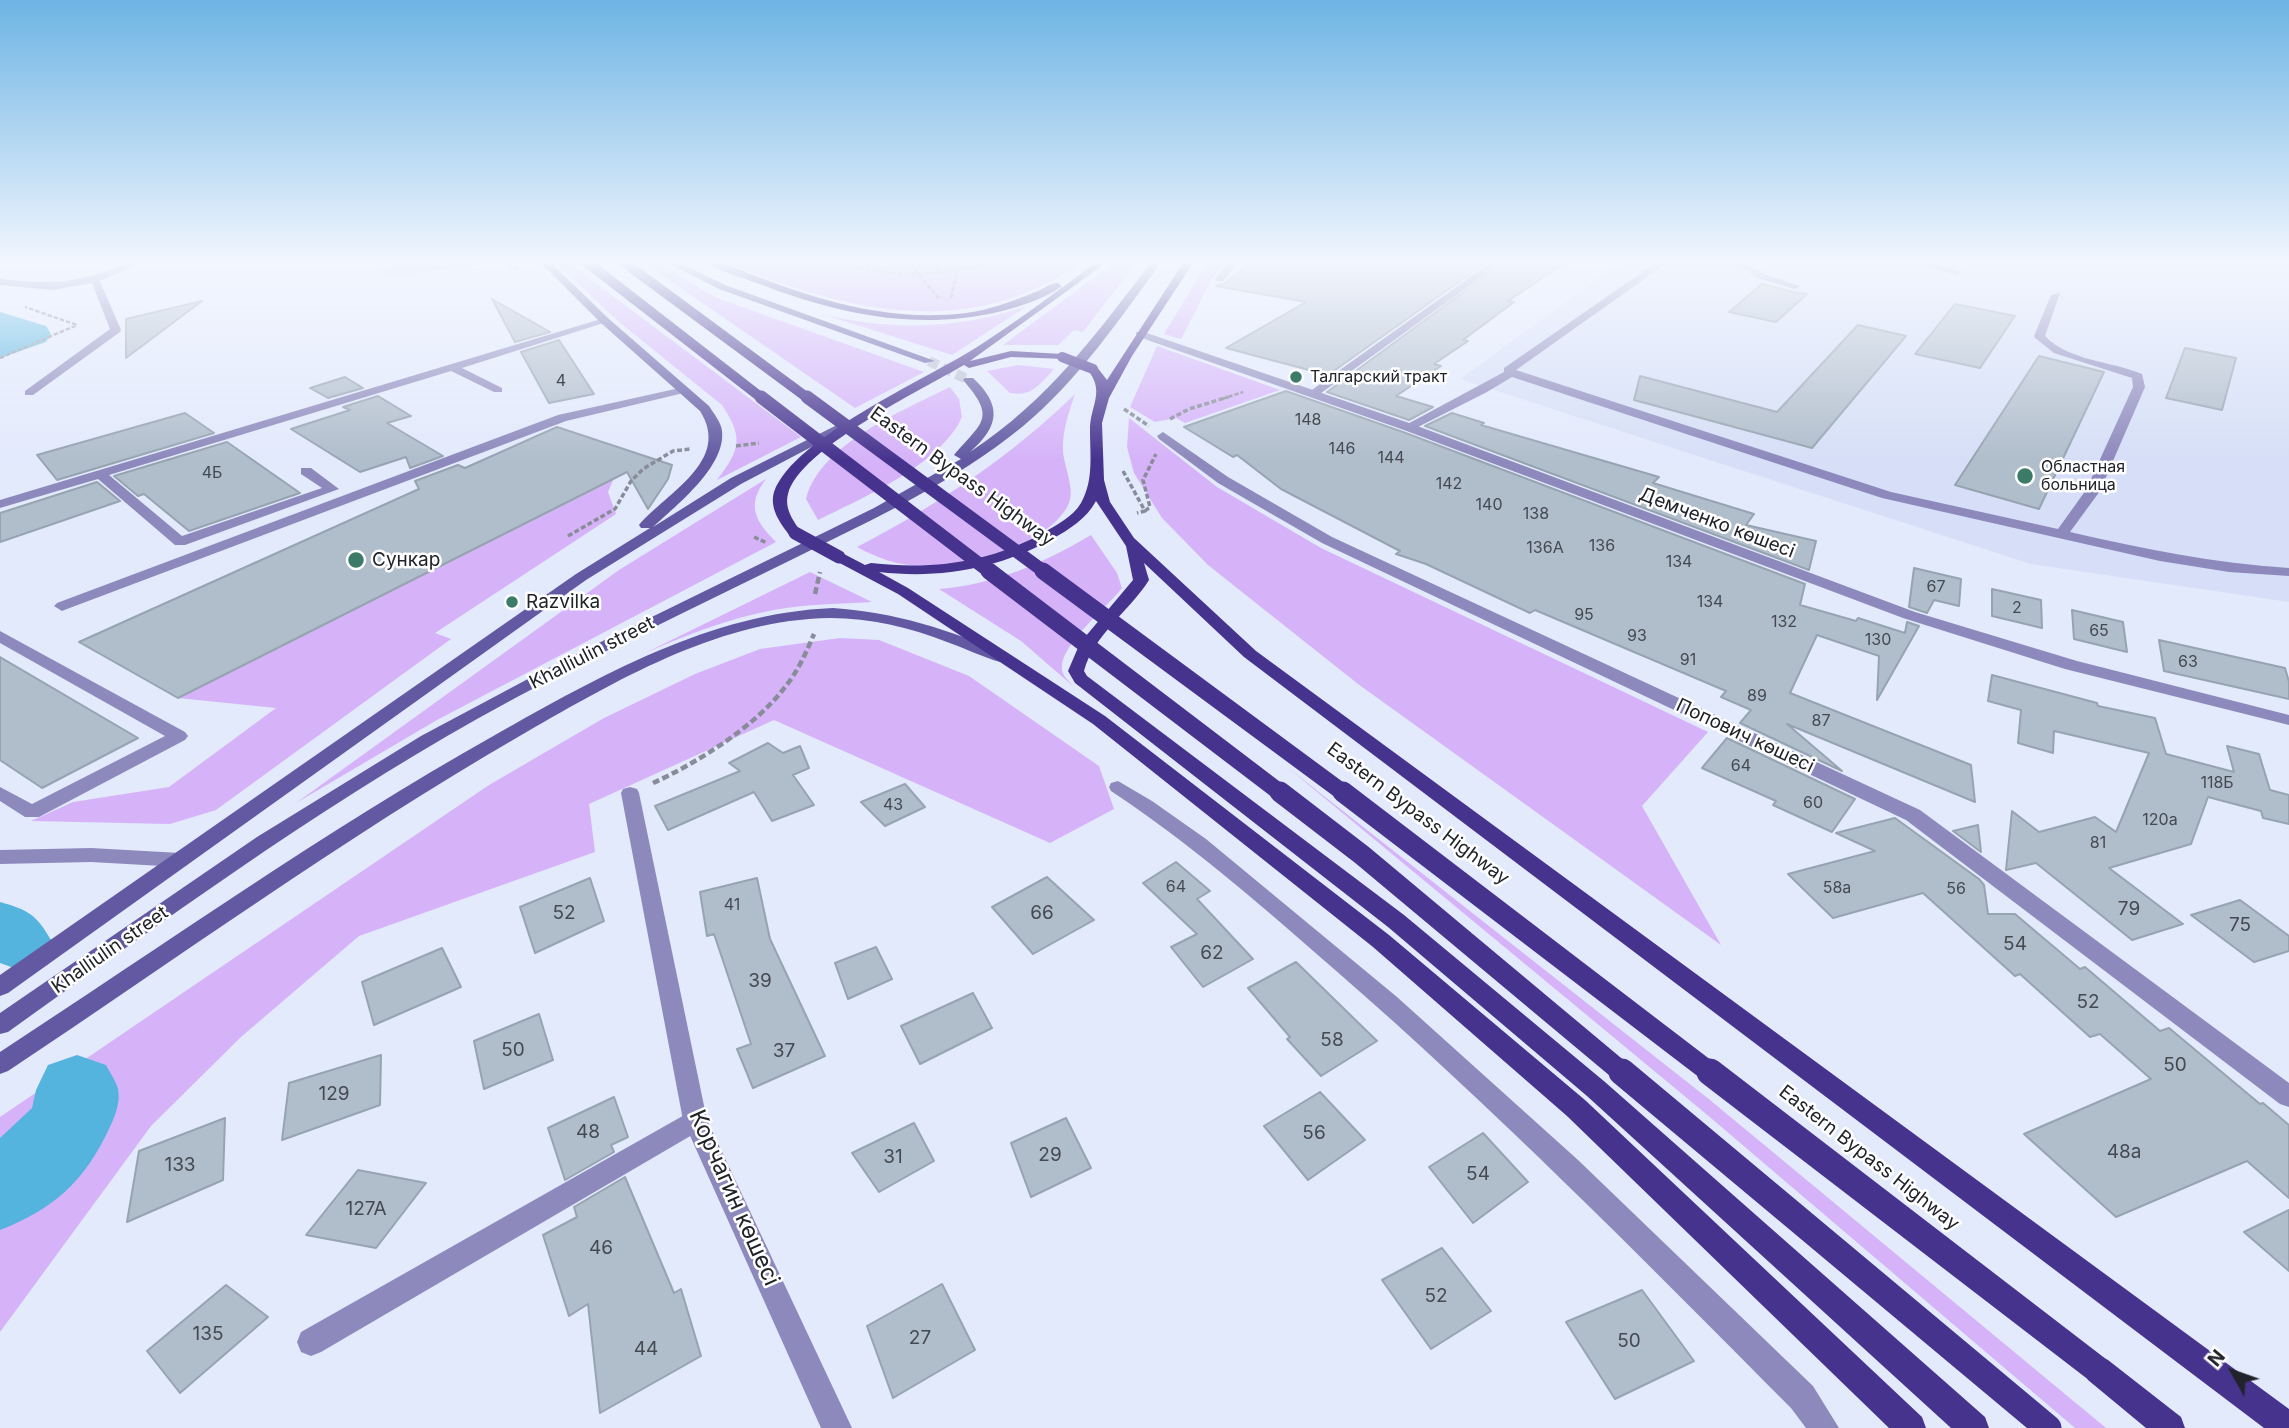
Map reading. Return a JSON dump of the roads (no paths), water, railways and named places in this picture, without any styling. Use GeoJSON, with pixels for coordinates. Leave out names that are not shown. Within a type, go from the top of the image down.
{"type":"FeatureCollection","features":[{"type":"Feature","properties":{"kind":"main road"},"geometry":{"type":"LineString","coordinates":[[581,577],[640,531],[687,487],[716,447],[716,427],[705,410],[611,327]]}},
{"type":"Feature","properties":{"kind":"main road"},"geometry":{"type":"LineString","coordinates":[[670,327],[1362,855],[2048,1428]]}},
{"type":"Feature","properties":{"kind":"main road","name":"Eastern Bypass Highway"},"geometry":{"type":"LineString","coordinates":[[711,327],[1398,833],[2170,1428]]}},
{"type":"Feature","properties":{"kind":"main road"},"geometry":{"type":"LineString","coordinates":[[833,327],[929,361]]}},
{"type":"Feature","properties":{"kind":"main road","name":"Khalliulin street"},"geometry":{"type":"LineString","coordinates":[[0,987],[581,577],[736,481],[930,381],[967,359],[1012,327]]}},
{"type":"Feature","properties":{"kind":"main road","name":"Khalliulin street"},"geometry":{"type":"LineString","coordinates":[[0,1026],[315,810],[426,740],[532,683],[844,528],[958,466],[1018,424],[1068,377],[1107,327]]}},
{"type":"Feature","properties":{"kind":"main road"},"geometry":{"type":"LineString","coordinates":[[1145,327],[1104,398],[1096,423],[1097,480],[1102,502],[1129,541],[1179,590],[1250,654],[2289,1428]]}},
{"type":"Feature","properties":{"kind":"main road"},"geometry":{"type":"LineString","coordinates":[[930,381],[1000,356],[1028,354],[1062,357],[1093,369],[1101,377],[1104,398]]}},
{"type":"Feature","properties":{"kind":"main road"},"geometry":{"type":"LineString","coordinates":[[844,528],[953,460],[984,431],[990,406],[983,392],[969,380]]}},
{"type":"Feature","properties":{"kind":"main road"},"geometry":{"type":"LineString","coordinates":[[866,416],[813,453],[795,470],[782,489],[779,499],[781,509],[795,533],[903,591],[1099,720],[1381,941],[1576,1108],[1911,1428]]}},
{"type":"Feature","properties":{"kind":"main road"},"geometry":{"type":"LineString","coordinates":[[857,566],[923,572],[965,568],[1006,556],[1070,522],[1083,510],[1097,480]]}},
{"type":"Feature","properties":{"kind":"main road"},"geometry":{"type":"LineString","coordinates":[[1129,541],[1141,580],[1134,594],[1077,658],[1076,671],[1081,679],[1396,921],[1596,1089],[1974,1428]]}},
{"type":"Feature","properties":{"kind":"main road"},"geometry":{"type":"LineString","coordinates":[[0,1064],[452,766],[568,702],[686,645],[718,633],[782,618],[813,614],[860,615],[948,634],[1020,666]]}},
{"type":"Feature","properties":{"kind":"street"},"geometry":{"type":"LineString","coordinates":[[29,393],[116,330],[115,327]]}},
{"type":"Feature","properties":{"kind":"street"},"geometry":{"type":"LineString","coordinates":[[0,504],[587,327]]}},
{"type":"Feature","properties":{"kind":"street"},"geometry":{"type":"LineString","coordinates":[[1313,394],[1407,327]]}},
{"type":"Feature","properties":{"kind":"street"},"geometry":{"type":"LineString","coordinates":[[1569,327],[1508,370],[1887,495],[2171,559],[2229,568],[2289,572]]}},
{"type":"Feature","properties":{"kind":"street"},"geometry":{"type":"LineString","coordinates":[[2043,327],[2039,336],[2045,344],[2058,352],[2121,368],[2138,376],[2138,387],[2093,491],[2060,536]]}},
{"type":"Feature","properties":{"kind":"street","name":"Демченко көшесі"},"geometry":{"type":"LineString","coordinates":[[1140,334],[1408,427],[1909,615],[2071,665],[2289,720]]}},
{"type":"Feature","properties":{"kind":"street"},"geometry":{"type":"LineString","coordinates":[[452,368],[498,390]]}},
{"type":"Feature","properties":{"kind":"street"},"geometry":{"type":"LineString","coordinates":[[1408,427],[1483,390],[1511,372]]}},
{"type":"Feature","properties":{"kind":"street"},"geometry":{"type":"LineString","coordinates":[[62,606],[562,418],[684,390]]}},
{"type":"Feature","properties":{"kind":"street","name":"Попович көшесі"},"geometry":{"type":"LineString","coordinates":[[1164,436],[1223,480],[1326,540],[1913,815],[2289,1097]]}},
{"type":"Feature","properties":{"kind":"street"},"geometry":{"type":"LineString","coordinates":[[100,474],[180,542],[332,489],[306,471]]}},
{"type":"Feature","properties":{"kind":"street"},"geometry":{"type":"LineString","coordinates":[[0,636],[179,736],[32,812],[0,793]]}},
{"type":"Feature","properties":{"kind":"street"},"geometry":{"type":"LineString","coordinates":[[1118,787],[1196,840],[1363,981],[1496,1099],[1556,1154],[1802,1397],[1824,1428]]}},
{"type":"Feature","properties":{"kind":"street","name":"Корчагин көшесі"},"geometry":{"type":"LineString","coordinates":[[630,793],[695,1119],[837,1428]]}},
{"type":"Feature","properties":{"kind":"street"},"geometry":{"type":"LineString","coordinates":[[0,857],[91,855],[180,860]]}},
{"type":"Feature","properties":{"kind":"street"},"geometry":{"type":"LineString","coordinates":[[311,1342],[695,1119]]}},
{"type":"Feature","properties":{"kind":"waterway"},"geometry":{"type":"LineString","coordinates":[[0,347],[33,334],[11,327]]}},
{"type":"Feature","properties":{"kind":"waterway"},"geometry":{"type":"LineString","coordinates":[[0,929],[14,940]]}},
{"type":"Feature","properties":{"kind":"waterway"},"geometry":{"type":"LineString","coordinates":[[0,1189],[52,1147],[71,1121],[77,1090]]}},
{"type":"Feature","properties":{"kind":"tunnel"},"geometry":{"type":"LineString","coordinates":[[929,361],[969,380]]}},
{"type":"Feature","properties":{"kind":"place","name":"Талгарский тракт"},"geometry":{"type":"Point","coordinates":[1296,377]}},
{"type":"Feature","properties":{"kind":"place","name":"Областная больница"},"geometry":{"type":"Point","coordinates":[2025,476]}},
{"type":"Feature","properties":{"kind":"place","name":"Сункар"},"geometry":{"type":"Point","coordinates":[356,560]}},
{"type":"Feature","properties":{"kind":"place","name":"Razvilka"},"geometry":{"type":"Point","coordinates":[512,602]}}]}
